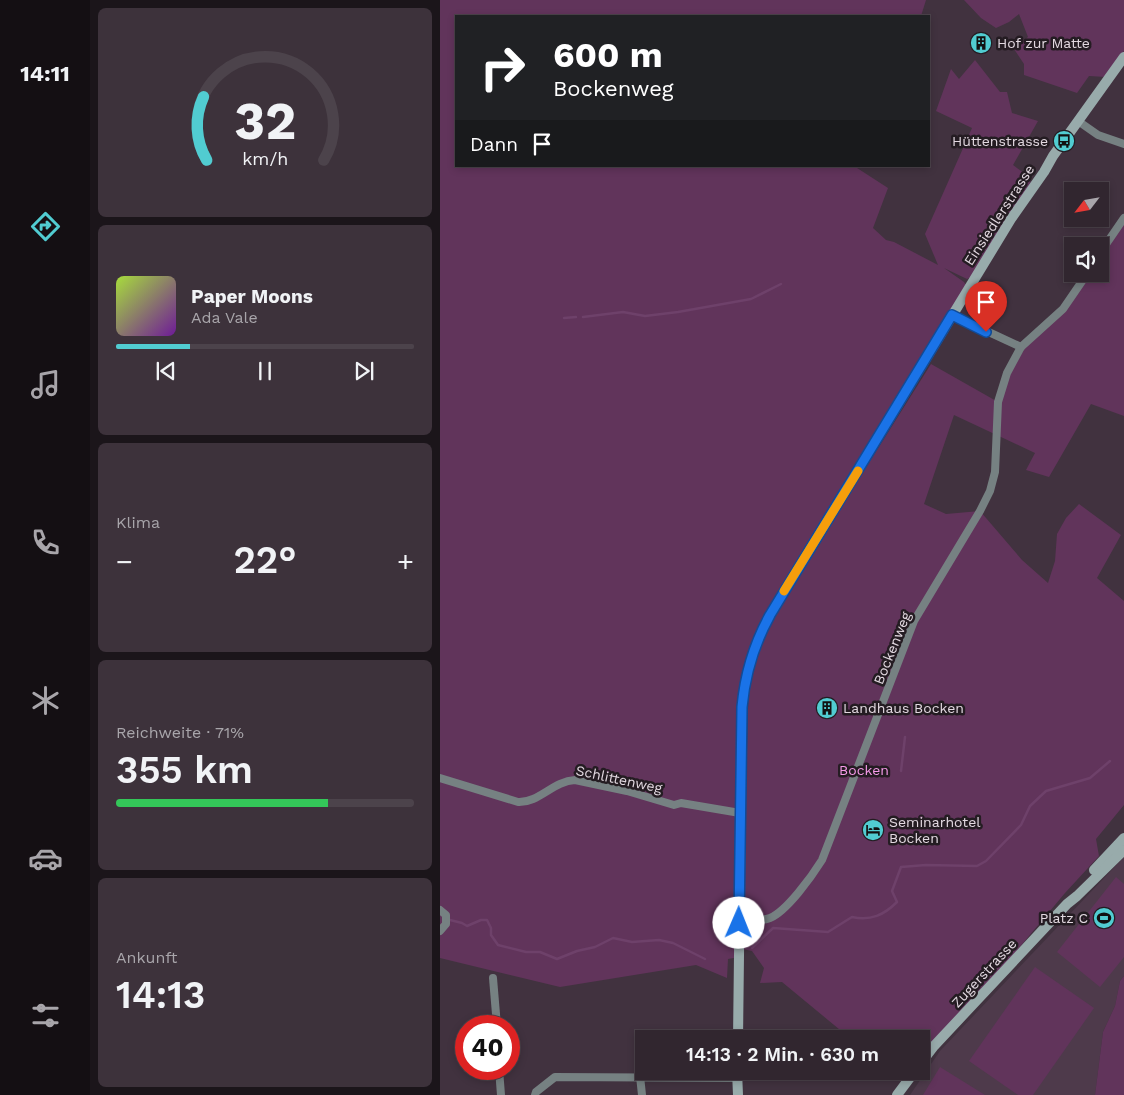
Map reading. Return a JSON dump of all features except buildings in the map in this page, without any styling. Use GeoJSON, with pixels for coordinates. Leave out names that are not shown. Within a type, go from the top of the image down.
{"type":"FeatureCollection","features":[{"type":"Feature","properties":{"kind":"street","name":"Einsiedlerstrasse"},"geometry":{"type":"LineString","coordinates":[[738,1030],[742,707],[751,660],[762,629],[1011,219],[1124,58]]}},
{"type":"Feature","properties":{"kind":"street"},"geometry":{"type":"LineString","coordinates":[[1078,121],[1098,135],[1124,144]]}},
{"type":"Feature","properties":{"kind":"street"},"geometry":{"type":"LineString","coordinates":[[1109,240],[1124,218]]}},
{"type":"Feature","properties":{"kind":"street","name":"Bockenweg"},"geometry":{"type":"LineString","coordinates":[[739,918],[760,920],[770,918],[778,913],[815,871],[822,860],[914,621],[990,491],[995,472],[998,402],[1007,373],[1021,347],[1063,309],[1082,282]]}},
{"type":"Feature","properties":{"kind":"street"},"geometry":{"type":"LineString","coordinates":[[952,315],[1021,347]]}},
{"type":"Feature","properties":{"kind":"street","name":"Schlittenweg"},"geometry":{"type":"LineString","coordinates":[[440,778],[518,802],[530,801],[559,783],[575,780],[627,791],[674,805],[681,803],[740,813]]}},
{"type":"Feature","properties":{"kind":"street","name":"Zugerstrasse"},"geometry":{"type":"LineString","coordinates":[[1067,904],[1073,893],[1124,838]]}},
{"type":"Feature","properties":{"kind":"street","name":"Zugerstrasse"},"geometry":{"type":"LineString","coordinates":[[930,1051],[1067,904],[1124,850]]}},
{"type":"Feature","properties":{"kind":"street"},"geometry":{"type":"LineString","coordinates":[[440,910],[446,915],[446,924],[440,931]]}},
{"type":"Feature","properties":{"kind":"street"},"geometry":{"type":"LineString","coordinates":[[493,978],[496,1015]]}},
{"type":"Feature","properties":{"kind":"street"},"geometry":{"type":"LineString","coordinates":[[535,1095],[536,1092],[555,1077],[635,1076]]}},
{"type":"Feature","properties":{"kind":"street"},"geometry":{"type":"LineString","coordinates":[[500,1080],[501,1095]]}},
{"type":"Feature","properties":{"kind":"street"},"geometry":{"type":"LineString","coordinates":[[640,1080],[642,1095]]}},
{"type":"Feature","properties":{"kind":"street"},"geometry":{"type":"LineString","coordinates":[[737,1080],[738,1095]]}},
{"type":"Feature","properties":{"kind":"street"},"geometry":{"type":"LineString","coordinates":[[896,1095],[908,1080]]}},
{"type":"Feature","properties":{"kind":"shaded area"},"geometry":{"type":"Polygon","coordinates":[[[1124,857],[1124,976],[1120,981],[1115,1006],[1103,1032],[1095,1095],[910,1095],[920,1080],[930,1080],[930,1066],[940,1051],[1124,857]]]}},
{"type":"Feature","properties":{"kind":"green space"},"geometry":{"type":"Polygon","coordinates":[[[440,0],[926,0],[921,15],[455,15],[455,167],[856,167],[888,188],[873,228],[886,240],[894,242],[938,265],[925,234],[972,128],[936,111],[951,69],[959,79],[975,60],[1000,92],[1007,92],[1012,113],[1038,121],[1013,165],[1029,177],[1031,184],[971,277],[967,279],[944,268],[966,285],[790,583],[745,669],[739,957],[728,959],[727,978],[696,965],[560,987],[440,958],[440,0]]]}},
{"type":"Feature","properties":{"kind":"green space"},"geometry":{"type":"Polygon","coordinates":[[[964,0],[1124,0],[1124,51],[1106,77],[1089,76],[1077,93],[1024,75],[1024,64],[1014,49],[1028,37],[1019,14],[1009,22],[996,28],[981,18],[964,0]]]}},
{"type":"Feature","properties":{"kind":"green space","name":"Bocken"},"geometry":{"type":"Polygon","coordinates":[[[1124,222],[1124,416],[1091,404],[1049,477],[1026,470],[1035,453],[954,415],[924,504],[946,514],[980,511],[1022,560],[1048,583],[1055,561],[1057,534],[1066,518],[1079,504],[1121,535],[1097,578],[1124,601],[1124,805],[1096,839],[1099,856],[1065,893],[930,1054],[930,1030],[840,1030],[782,982],[760,983],[764,968],[752,951],[742,949],[749,670],[777,609],[931,364],[1001,402],[1009,375],[1025,348],[1083,282],[1109,282],[1109,244],[1124,222]]]}},
{"type":"Feature","properties":{"kind":"green space","name":"Platz C"},"geometry":{"type":"Polygon","coordinates":[[[1116,877],[1124,884],[1124,957],[1100,987],[1057,952],[1116,877]]]}},
{"type":"Feature","properties":{"kind":"green space"},"geometry":{"type":"Polygon","coordinates":[[[1035,967],[1094,1008],[1033,1095],[1018,1095],[969,1061],[1035,967]]]}},
{"type":"Feature","properties":{"kind":"green space"},"geometry":{"type":"Polygon","coordinates":[[[1124,976],[1124,1095],[1095,1095],[1103,1032],[1115,1006],[1120,981],[1124,976]]]}},
{"type":"Feature","properties":{"kind":"green space"},"geometry":{"type":"Polygon","coordinates":[[[940,1067],[985,1095],[923,1095],[940,1067]]]}},
{"type":"Feature","properties":{"kind":"waterway"},"geometry":{"type":"LineString","coordinates":[[583,317],[623,312],[645,316],[678,312],[751,299],[781,284]]}},
{"type":"Feature","properties":{"kind":"waterway"},"geometry":{"type":"LineString","coordinates":[[564,318],[576,317]]}},
{"type":"Feature","properties":{"kind":"waterway"},"geometry":{"type":"LineString","coordinates":[[901,771],[905,737]]}},
{"type":"Feature","properties":{"kind":"waterway"},"geometry":{"type":"LineString","coordinates":[[752,948],[773,928],[828,932],[852,917],[865,918],[882,914],[897,902],[892,891],[901,867],[926,865],[977,866],[986,861],[1021,825],[1030,806],[1046,791],[1090,778],[1110,761]]}},
{"type":"Feature","properties":{"kind":"waterway"},"geometry":{"type":"LineString","coordinates":[[450,920],[467,926],[481,920],[487,920],[491,928],[491,935],[498,945],[526,952],[540,952],[557,959],[577,951],[595,947],[613,938],[632,942],[659,940],[673,943],[705,959]]}},
{"type":"Feature","properties":{"kind":"slow traffic"},"geometry":{"type":"LineString","coordinates":[[784,591],[858,471]]}},
{"type":"Feature","properties":{"kind":"place","name":"Hof zur Matte"},"geometry":{"type":"Point","coordinates":[981,43]}},
{"type":"Feature","properties":{"kind":"place","name":"Hüttenstrasse"},"geometry":{"type":"Point","coordinates":[1064,141]}},
{"type":"Feature","properties":{"kind":"place","name":"Landhaus Bocken"},"geometry":{"type":"Point","coordinates":[827,708]}},
{"type":"Feature","properties":{"kind":"place","name":"Seminarhotel Bocken"},"geometry":{"type":"Point","coordinates":[873,830]}},
{"type":"Feature","properties":{"kind":"place","name":"Platz C"},"geometry":{"type":"Point","coordinates":[1104,918]}},
{"type":"Feature","properties":{"kind":"route"},"geometry":{"type":"LineString","coordinates":[[739,923],[742,707],[746,676],[762,629],[952,315],[986,332]]}}]}
